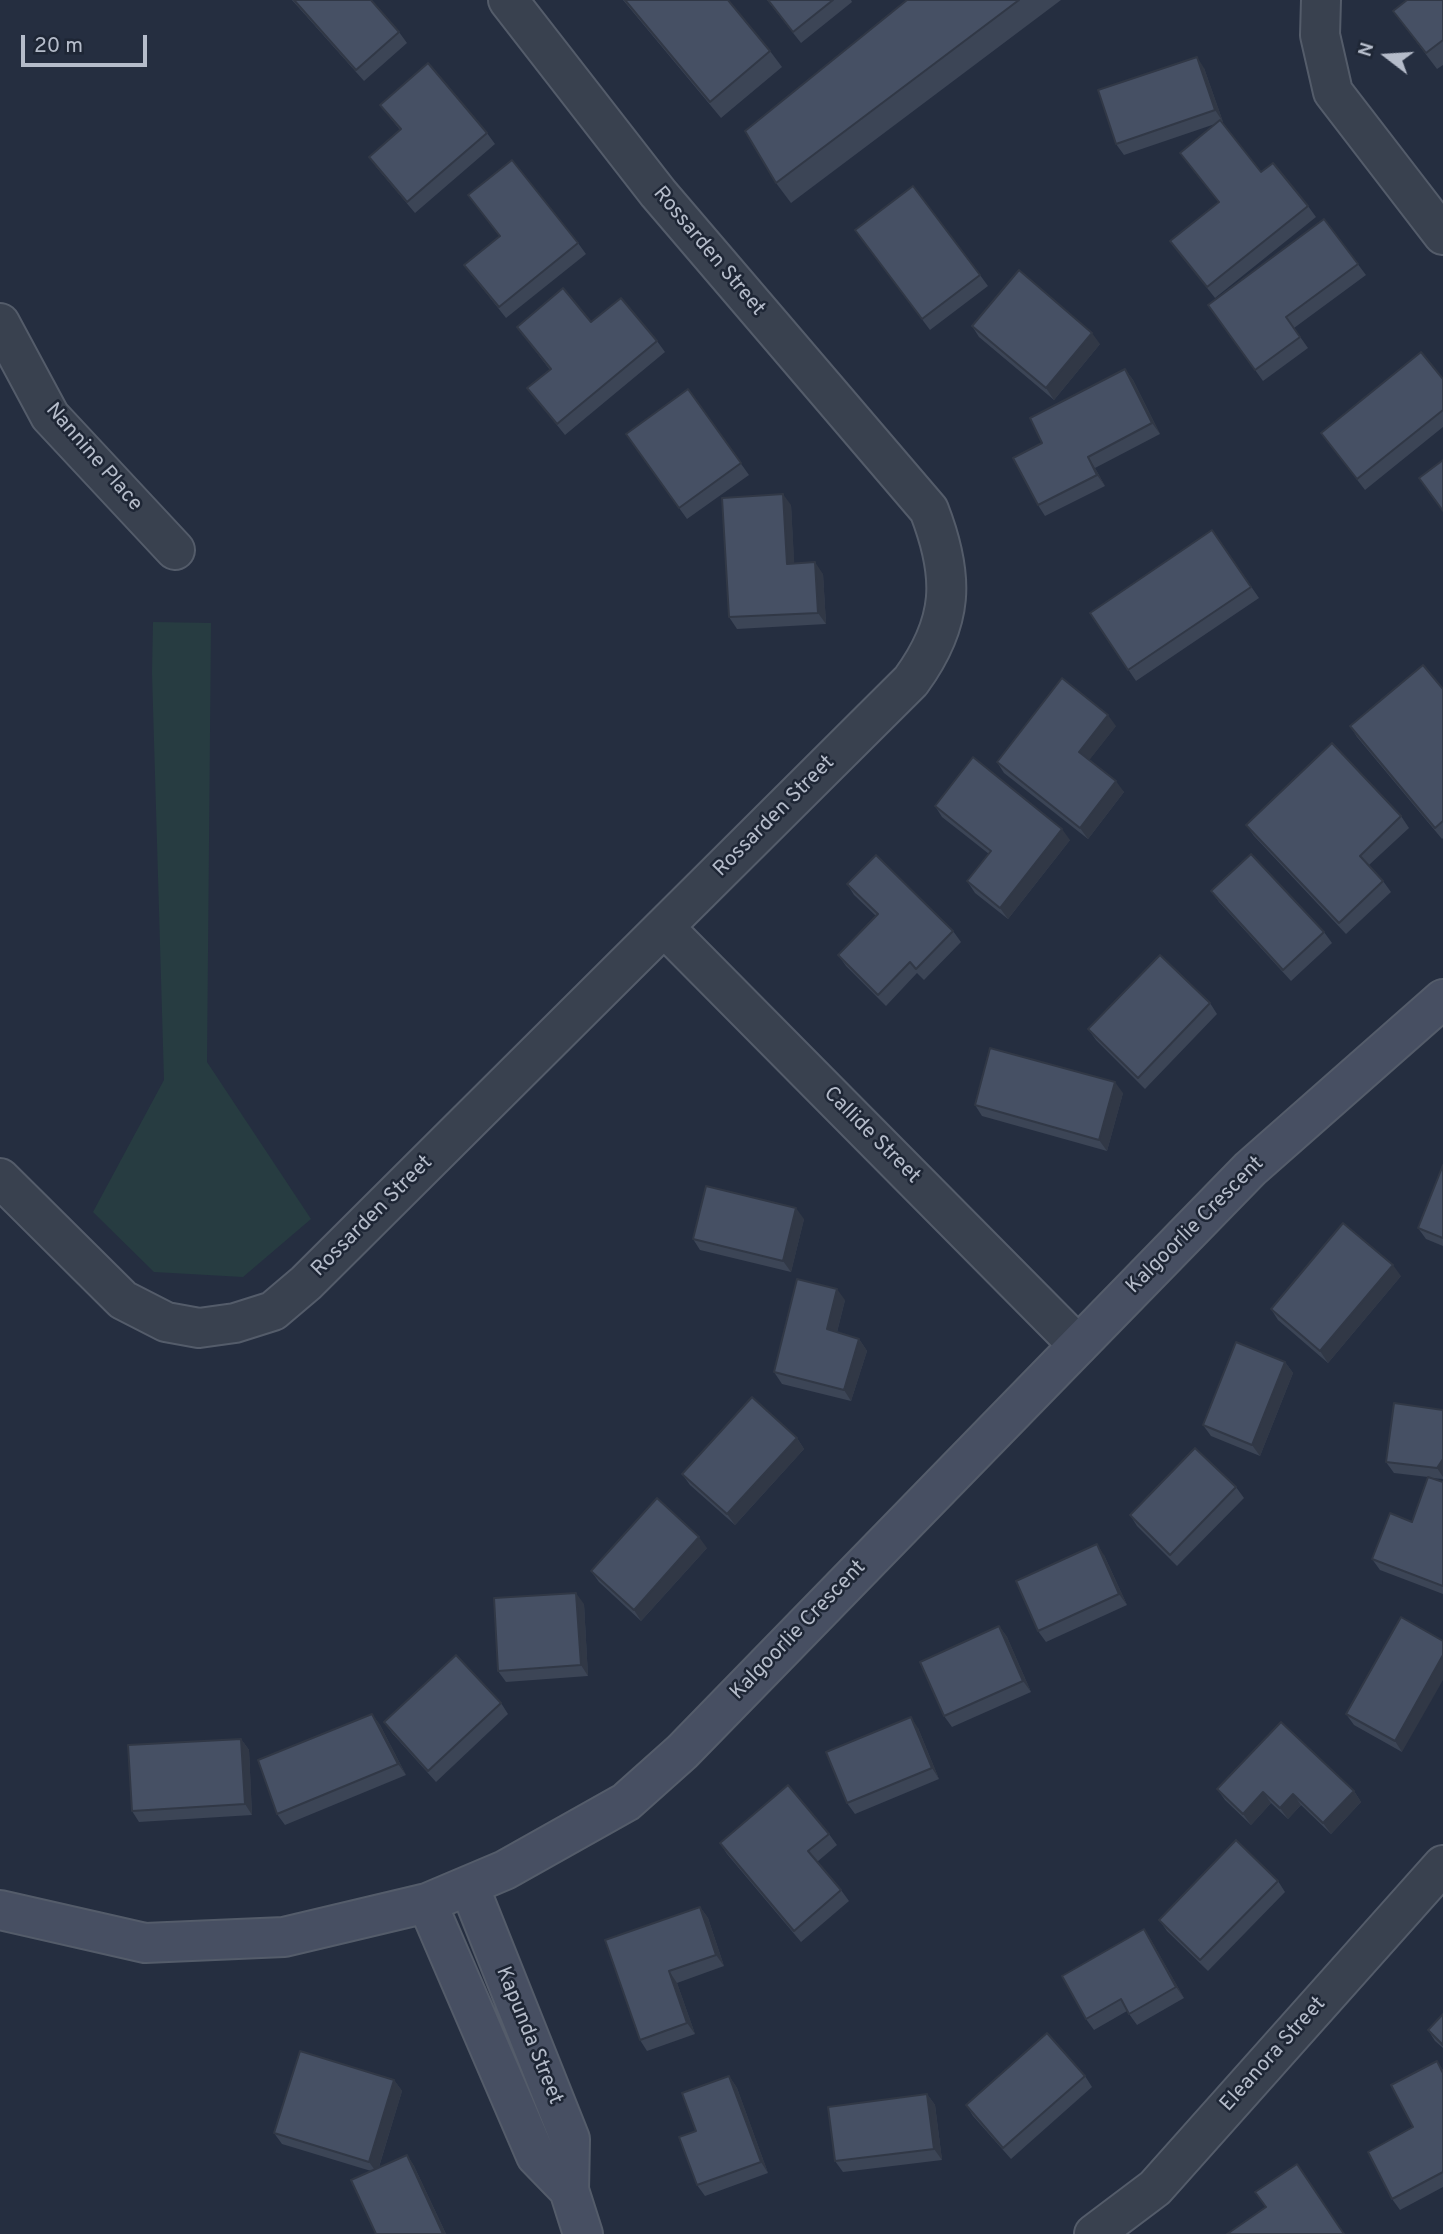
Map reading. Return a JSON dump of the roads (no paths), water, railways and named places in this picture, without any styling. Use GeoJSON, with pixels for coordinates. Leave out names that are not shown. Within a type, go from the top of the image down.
{"type":"FeatureCollection","features":[{"type":"Feature","properties":{"kind":"street","name":"Rossarden Street"},"geometry":{"type":"LineString","coordinates":[[0,1178],[123,1300],[166,1322],[199,1328],[235,1323],[273,1311],[306,1283],[911,681],[929,657],[947,600],[946,567],[941,540],[929,510],[658,194],[508,0]]}},
{"type":"Feature","properties":{"kind":"street"},"geometry":{"type":"LineString","coordinates":[[1321,0],[1320,35],[1333,92],[1443,235]]}},
{"type":"Feature","properties":{"kind":"street","name":"Nannine Place"},"geometry":{"type":"LineString","coordinates":[[0,323],[50,416],[175,550]]}},
{"type":"Feature","properties":{"kind":"street","name":"Callide Street"},"geometry":{"type":"LineString","coordinates":[[664,927],[1078,1345]]}},
{"type":"Feature","properties":{"kind":"street","name":"Kalgoorlie Crescent"},"geometry":{"type":"LineString","coordinates":[[0,1910],[145,1943],[284,1937],[427,1902],[468,1886],[505,1870],[626,1802],[682,1752],[1250,1169],[1443,999]]}},
{"type":"Feature","properties":{"kind":"street","name":"Eleanora Street"},"geometry":{"type":"LineString","coordinates":[[1094,2234],[1155,2188],[1443,1866]]}},
{"type":"Feature","properties":{"kind":"street","name":"Kapunda Street"},"geometry":{"type":"LineString","coordinates":[[468,1886],[570,2139],[569,2190],[583,2234]]}},
{"type":"Feature","properties":{"kind":"street","name":"Kapunda Street"},"geometry":{"type":"LineString","coordinates":[[427,1902],[537,2157],[569,2190]]}}]}
